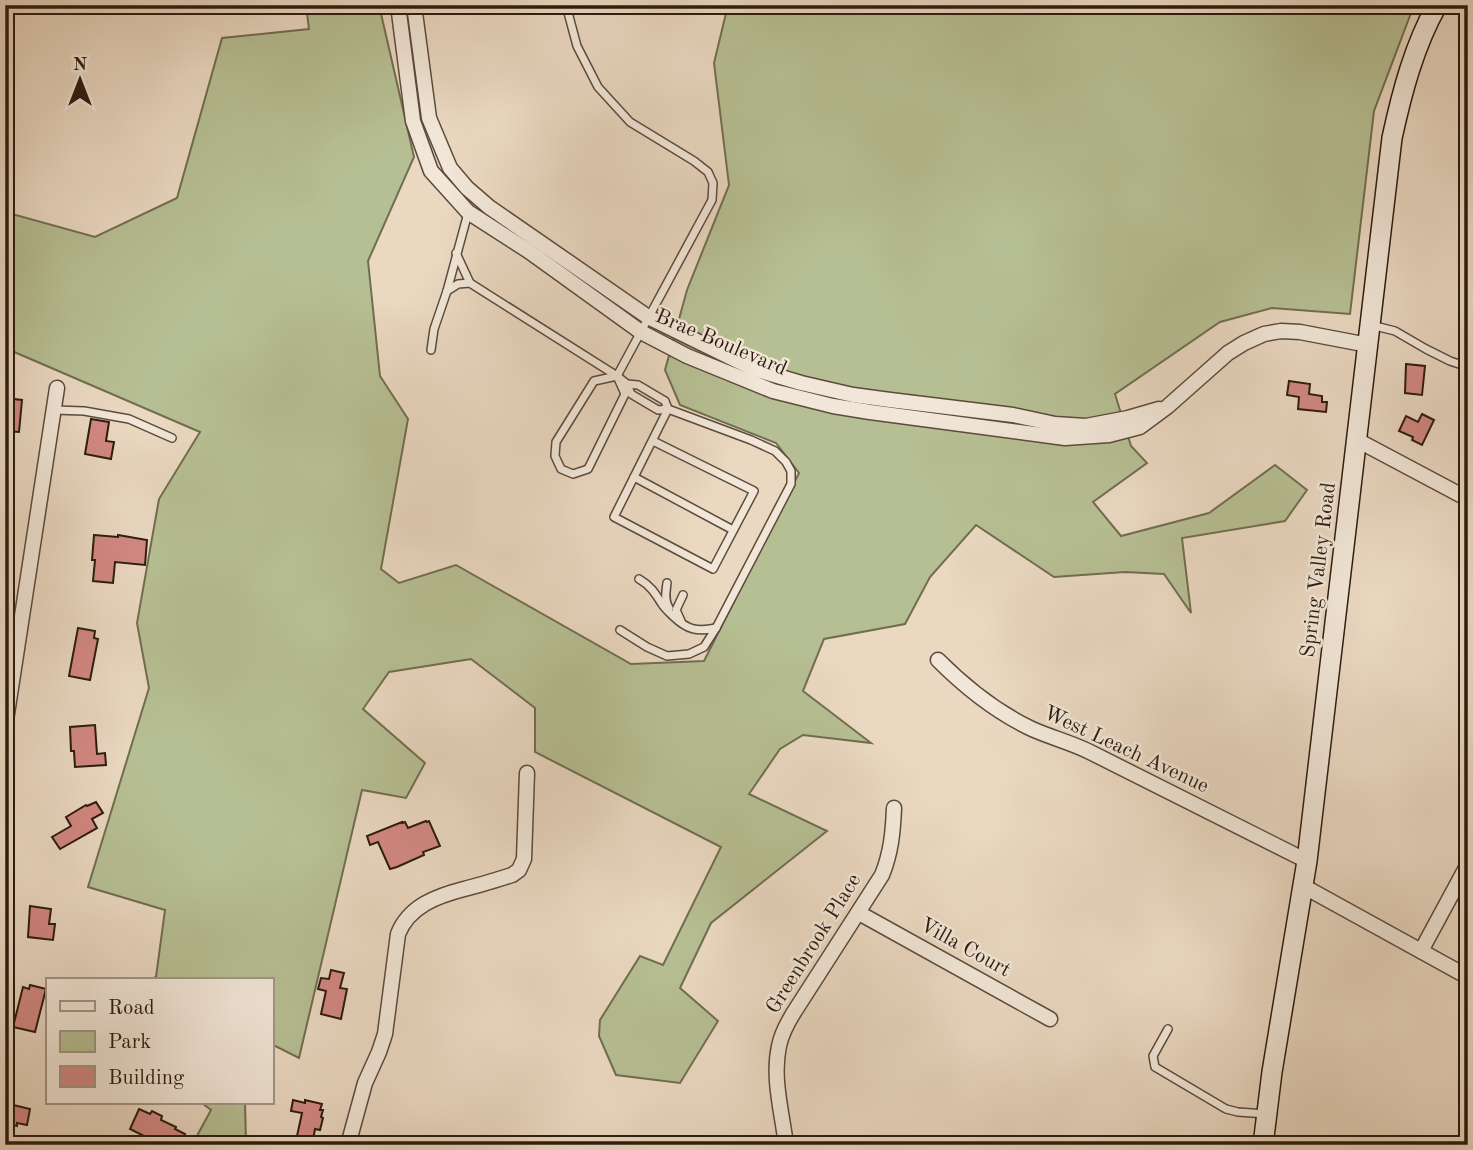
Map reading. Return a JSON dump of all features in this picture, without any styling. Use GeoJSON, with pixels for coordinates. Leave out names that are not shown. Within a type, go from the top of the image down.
{"type":"FeatureCollection","features":[{"type":"Feature","properties":{"kind":"street","name":"Brae Boulevard"},"geometry":{"type":"LineString","coordinates":[[398,5],[413,121],[431,170],[468,212],[530,252],[641,332],[687,356],[774,391],[870,412],[1065,438],[1109,435],[1140,426],[1167,407],[1228,353],[1264,334],[1281,331],[1369,335]]}},
{"type":"Feature","properties":{"kind":"street","name":"Brae Boulevard"},"geometry":{"type":"LineString","coordinates":[[414,5],[429,118],[450,168],[467,188],[489,207],[648,317],[754,369],[853,395],[1013,415],[1055,424],[1086,426],[1167,407]]}},
{"type":"Feature","properties":{"kind":"street","name":"Spring Valley Road"},"geometry":{"type":"LineString","coordinates":[[1263,1145],[1272,1072],[1307,861],[1392,138],[1403,88],[1427,22],[1437,5]]}},
{"type":"Feature","properties":{"kind":"street"},"geometry":{"type":"LineString","coordinates":[[5,727],[57,388]]}},
{"type":"Feature","properties":{"kind":"street"},"geometry":{"type":"LineString","coordinates":[[1357,440],[1468,499]]}},
{"type":"Feature","properties":{"kind":"street","name":"West Leach Avenue"},"geometry":{"type":"LineString","coordinates":[[938,660],[966,687],[1010,718],[1086,750],[1307,861]]}},
{"type":"Feature","properties":{"kind":"street"},"geometry":{"type":"LineString","coordinates":[[348,1145],[365,1083],[385,1034],[398,934],[402,924],[420,906],[436,897],[512,875],[519,870],[524,859],[527,773]]}},
{"type":"Feature","properties":{"kind":"street","name":"Greenbrook Place"},"geometry":{"type":"LineString","coordinates":[[786,1145],[778,1084],[779,1045],[786,1025],[882,875],[889,857],[894,808]]}},
{"type":"Feature","properties":{"kind":"street"},"geometry":{"type":"LineString","coordinates":[[1421,951],[1468,863]]}},
{"type":"Feature","properties":{"kind":"street"},"geometry":{"type":"LineString","coordinates":[[1303,886],[1468,977]]}},
{"type":"Feature","properties":{"kind":"street","name":"Villa Court"},"geometry":{"type":"LineString","coordinates":[[859,913],[1050,1019]]}},
{"type":"Feature","properties":{"kind":"lane"},"geometry":{"type":"LineString","coordinates":[[566,5],[577,46],[598,87],[630,122],[694,161],[708,172],[713,183],[712,200],[617,376],[594,381],[556,442],[555,456],[561,469],[573,474],[588,469],[625,394],[617,376]]}},
{"type":"Feature","properties":{"kind":"lane"},"geometry":{"type":"LineString","coordinates":[[431,350],[468,212]]}},
{"type":"Feature","properties":{"kind":"lane"},"geometry":{"type":"LineString","coordinates":[[456,253],[470,283],[627,384],[638,385],[665,401],[668,409],[614,517],[713,569],[754,491],[653,441]]}},
{"type":"Feature","properties":{"kind":"lane"},"geometry":{"type":"LineString","coordinates":[[447,291],[458,284],[470,283]]}},
{"type":"Feature","properties":{"kind":"lane"},"geometry":{"type":"LineString","coordinates":[[1369,335],[1395,331],[1450,361],[1468,367]]}},
{"type":"Feature","properties":{"kind":"lane"},"geometry":{"type":"LineString","coordinates":[[620,631],[667,656],[689,654],[704,647],[791,484],[791,471],[775,451],[668,409]]}},
{"type":"Feature","properties":{"kind":"lane"},"geometry":{"type":"LineString","coordinates":[[54,410],[84,411],[129,419],[172,438]]}},
{"type":"Feature","properties":{"kind":"lane"},"geometry":{"type":"LineString","coordinates":[[634,477],[733,530]]}},
{"type":"Feature","properties":{"kind":"lane"},"geometry":{"type":"LineString","coordinates":[[639,579],[656,592],[663,606],[683,625],[702,631],[716,628]]}},
{"type":"Feature","properties":{"kind":"lane"},"geometry":{"type":"LineString","coordinates":[[667,583],[667,605],[683,625]]}},
{"type":"Feature","properties":{"kind":"lane"},"geometry":{"type":"LineString","coordinates":[[683,595],[676,610],[683,625]]}},
{"type":"Feature","properties":{"kind":"lane"},"geometry":{"type":"LineString","coordinates":[[1168,1029],[1153,1055],[1155,1067],[1226,1109],[1266,1114]]}},
{"type":"Feature","properties":{"kind":"green space"},"geometry":{"type":"Polygon","coordinates":[[[306,5],[379,5],[414,157],[368,261],[380,376],[408,419],[381,569],[399,583],[456,565],[631,664],[704,661],[799,473],[776,443],[680,405],[665,370],[687,290],[729,185],[714,63],[728,5],[1414,5],[1374,111],[1350,314],[1272,308],[1220,322],[1115,394],[1131,446],[1147,463],[1093,502],[1121,536],[1209,513],[1275,465],[1307,490],[1285,521],[1182,538],[1191,613],[1164,574],[1125,572],[1054,577],[976,525],[930,577],[905,624],[824,639],[803,691],[871,743],[803,735],[780,749],[749,794],[827,831],[711,923],[680,988],[718,1021],[680,1083],[616,1075],[599,1036],[600,1020],[640,956],[663,965],[721,847],[535,752],[535,708],[471,659],[389,672],[363,709],[425,763],[406,798],[362,790],[299,1058],[273,1045],[273,978],[154,978],[156,977],[165,910],[88,887],[149,688],[137,623],[159,499],[200,432],[5,348],[5,212],[95,237],[177,198],[222,38],[309,29],[306,5]]]}},
{"type":"Feature","properties":{"kind":"green space"},"geometry":{"type":"Polygon","coordinates":[[[203,1104],[245,1104],[246,1145],[192,1145],[211,1110],[203,1104]]]}},
{"type":"Feature","properties":{"kind":"building"},"geometry":{"type":"Polygon","coordinates":[[[1406,364],[1425,366],[1422,395],[1405,393],[1406,364]]]}},
{"type":"Feature","properties":{"kind":"building"},"geometry":{"type":"Polygon","coordinates":[[[1289,381],[1310,384],[1309,394],[1322,396],[1322,402],[1327,402],[1326,412],[1298,409],[1299,397],[1287,395],[1289,381]]]}},
{"type":"Feature","properties":{"kind":"building"},"geometry":{"type":"Polygon","coordinates":[[[5,398],[22,400],[19,432],[5,431],[5,398]]]}},
{"type":"Feature","properties":{"kind":"building"},"geometry":{"type":"Polygon","coordinates":[[[1422,414],[1434,420],[1422,445],[1412,440],[1413,437],[1399,431],[1406,416],[1418,422],[1422,414]]]}},
{"type":"Feature","properties":{"kind":"building"},"geometry":{"type":"Polygon","coordinates":[[[91,419],[109,422],[106,441],[114,442],[111,459],[85,454],[91,419]]]}},
{"type":"Feature","properties":{"kind":"building"},"geometry":{"type":"Polygon","coordinates":[[[94,535],[118,535],[147,540],[145,565],[115,562],[113,583],[93,581],[94,535]]]}},
{"type":"Feature","properties":{"kind":"building"},"geometry":{"type":"Polygon","coordinates":[[[78,628],[95,631],[94,638],[98,639],[90,680],[69,676],[78,628]]]}},
{"type":"Feature","properties":{"kind":"building"},"geometry":{"type":"Polygon","coordinates":[[[95,725],[97,754],[105,753],[106,765],[75,767],[70,727],[95,725]]]}},
{"type":"Feature","properties":{"kind":"building"},"geometry":{"type":"Polygon","coordinates":[[[96,802],[103,813],[92,819],[97,828],[60,849],[52,837],[71,826],[66,817],[96,802]]]}},
{"type":"Feature","properties":{"kind":"building"},"geometry":{"type":"Polygon","coordinates":[[[429,821],[440,846],[397,867],[390,869],[378,842],[370,845],[367,836],[402,822],[405,822],[408,828],[429,821]]]}},
{"type":"Feature","properties":{"kind":"building"},"geometry":{"type":"Polygon","coordinates":[[[30,906],[51,909],[49,924],[55,924],[53,940],[28,937],[30,906]]]}},
{"type":"Feature","properties":{"kind":"building"},"geometry":{"type":"Polygon","coordinates":[[[331,970],[344,973],[340,988],[347,989],[341,1019],[321,1014],[326,991],[318,989],[321,978],[329,979],[331,970]]]}},
{"type":"Feature","properties":{"kind":"building"},"geometry":{"type":"Polygon","coordinates":[[[30,985],[46,989],[35,1032],[13,1027],[23,987],[29,989],[30,985]]]}},
{"type":"Feature","properties":{"kind":"building"},"geometry":{"type":"Polygon","coordinates":[[[293,1100],[322,1104],[320,1130],[315,1129],[313,1140],[297,1136],[302,1113],[291,1111],[293,1100]]]}},
{"type":"Feature","properties":{"kind":"building"},"geometry":{"type":"Polygon","coordinates":[[[5,1103],[30,1109],[27,1125],[5,1123],[5,1103]]]}},
{"type":"Feature","properties":{"kind":"building"},"geometry":{"type":"Polygon","coordinates":[[[139,1109],[162,1116],[161,1120],[185,1134],[180,1145],[162,1145],[130,1129],[139,1109]]]}}]}
